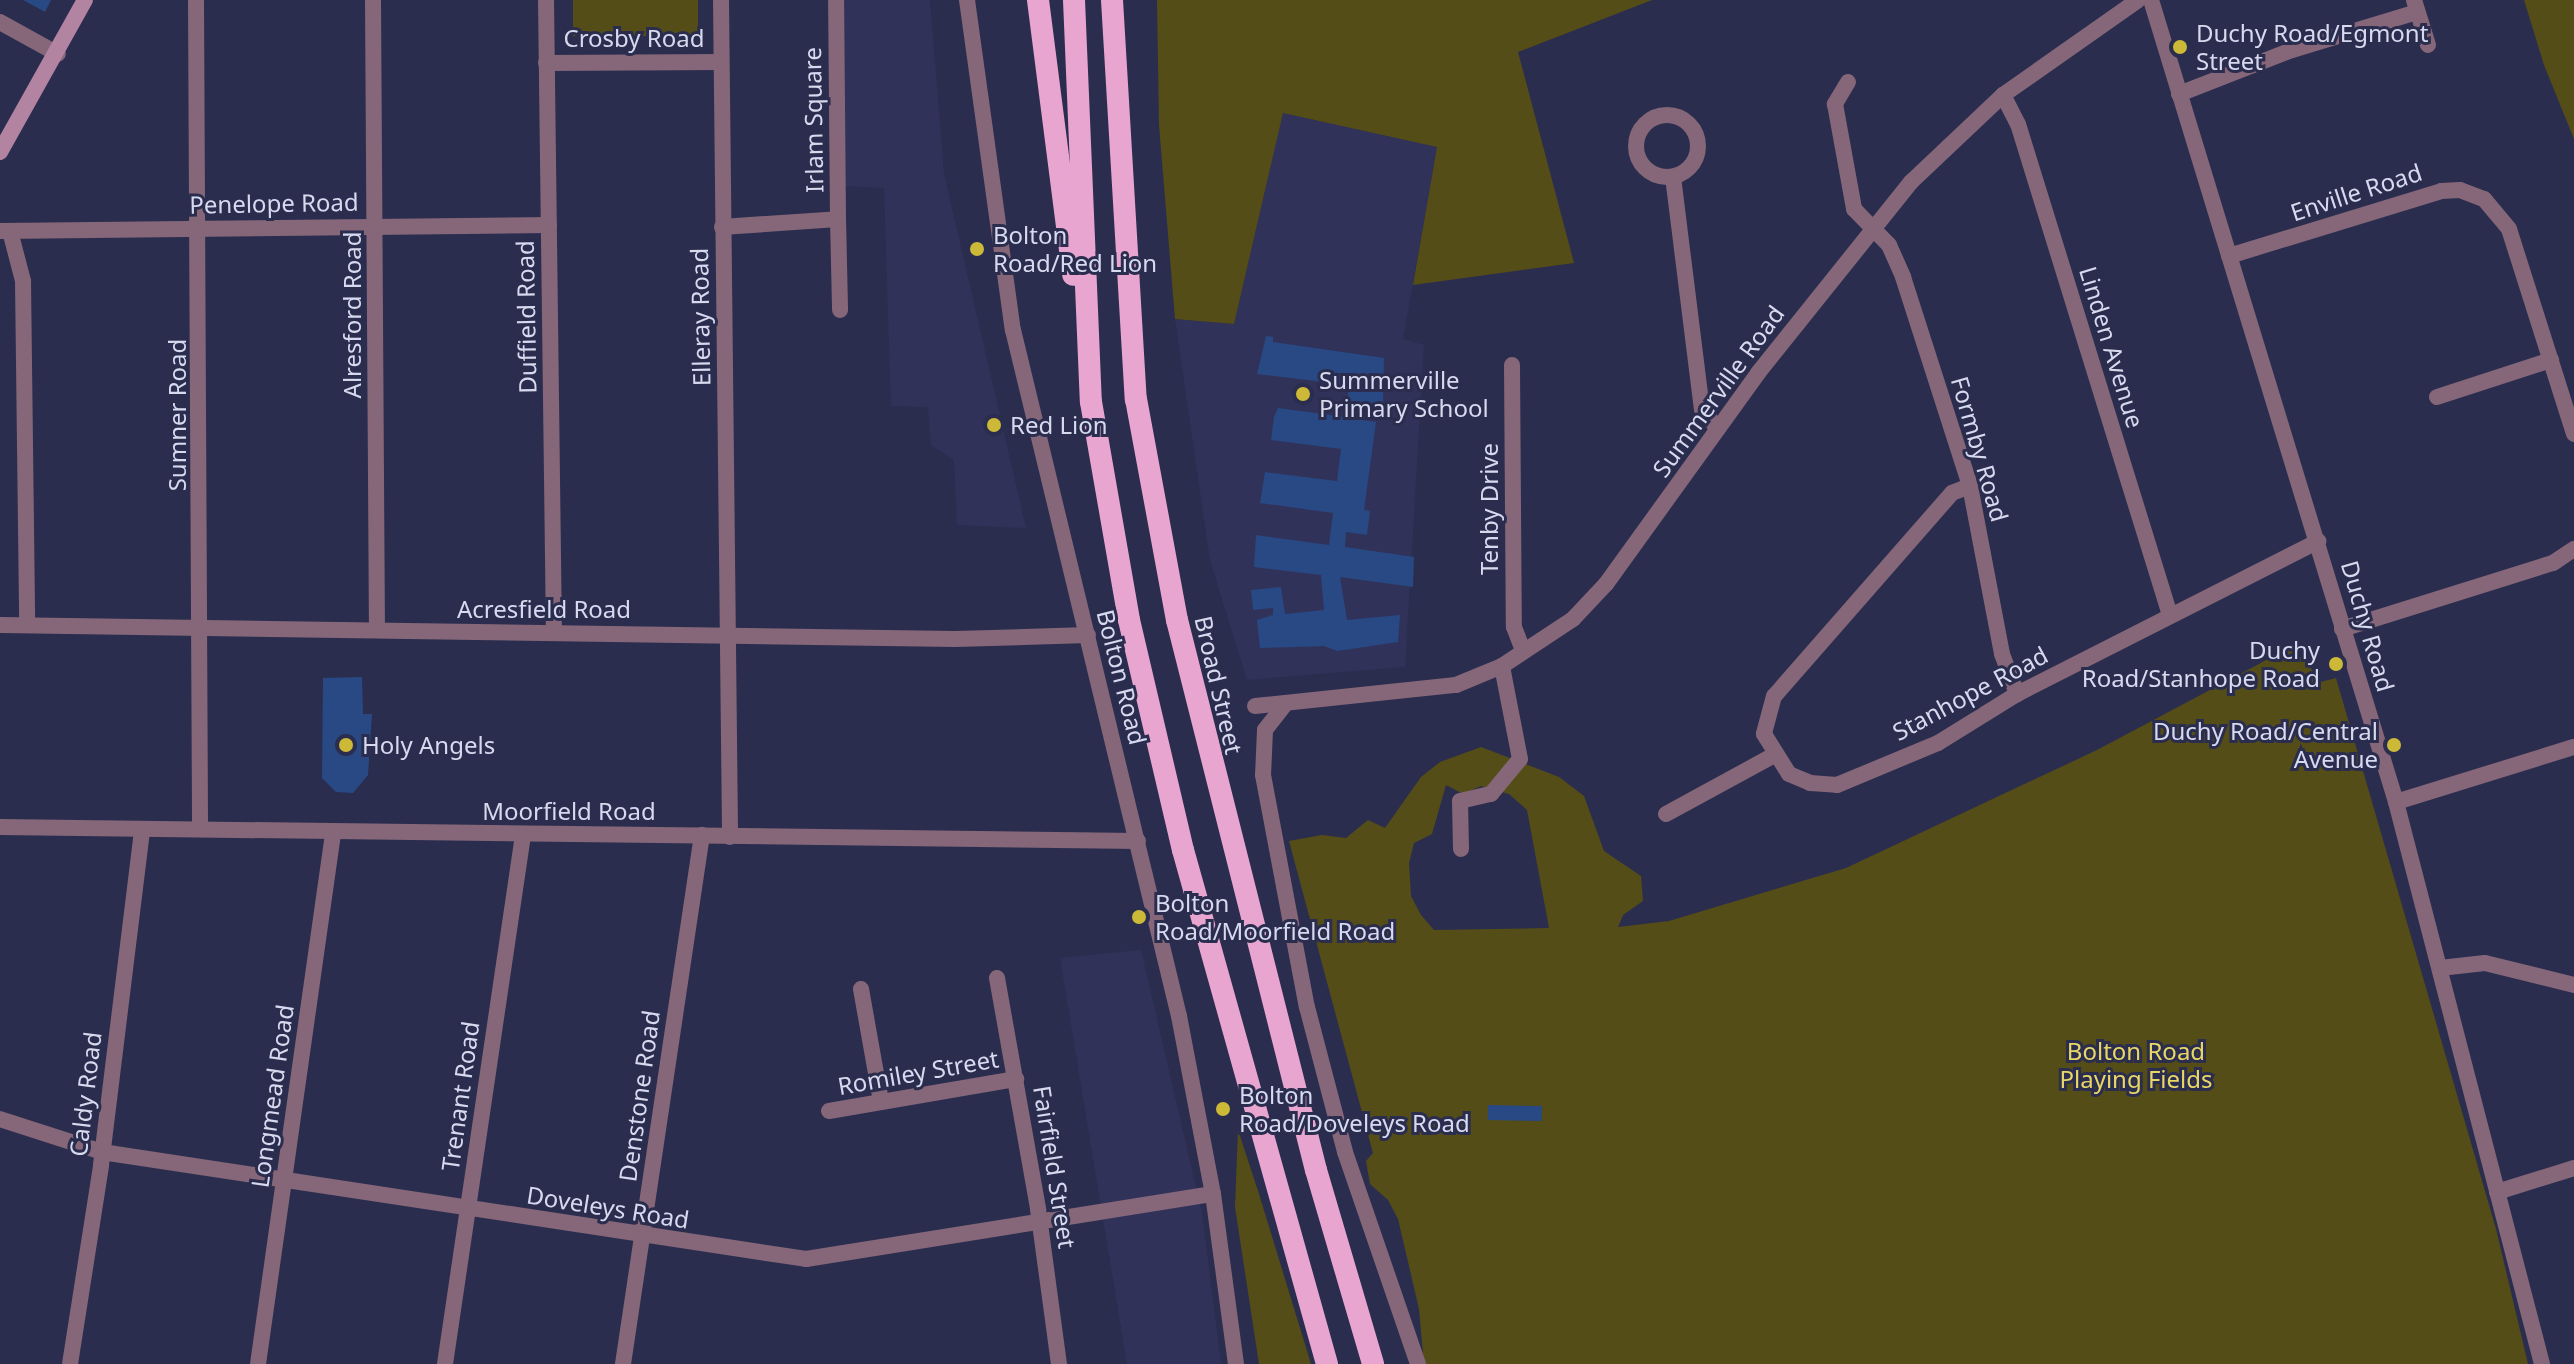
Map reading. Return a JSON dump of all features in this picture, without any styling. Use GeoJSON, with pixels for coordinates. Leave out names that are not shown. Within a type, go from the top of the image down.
{"type":"FeatureCollection","features":[{"type":"Feature","properties":{"kind":"highway"},"geometry":{"type":"LineString","coordinates":[[1038,0],[1091,402],[1129,620],[1183,850],[1327,1364]]}},
{"type":"Feature","properties":{"kind":"highway"},"geometry":{"type":"LineString","coordinates":[[1074,0],[1091,402]]}},
{"type":"Feature","properties":{"kind":"highway","name":"Broad Street"},"geometry":{"type":"LineString","coordinates":[[1112,0],[1136,399],[1177,620],[1316,1170],[1373,1364]]}},
{"type":"Feature","properties":{"kind":"main road"},"geometry":{"type":"LineString","coordinates":[[0,152],[58,54],[85,0]]}},
{"type":"Feature","properties":{"kind":"street","name":"Sumner Road"},"geometry":{"type":"LineString","coordinates":[[196,0],[202,626],[200,829]]}},
{"type":"Feature","properties":{"kind":"street","name":"Alresford Road"},"geometry":{"type":"LineString","coordinates":[[373,0],[377,630]]}},
{"type":"Feature","properties":{"kind":"street","name":"Duffield Road"},"geometry":{"type":"LineString","coordinates":[[546,0],[554,633]]}},
{"type":"Feature","properties":{"kind":"street","name":"Elleray Road"},"geometry":{"type":"LineString","coordinates":[[721,0],[730,837]]}},
{"type":"Feature","properties":{"kind":"street","name":"Irlam Square"},"geometry":{"type":"LineString","coordinates":[[722,227],[838,219],[836,0]]}},
{"type":"Feature","properties":{"kind":"street","name":"Bolton Road"},"geometry":{"type":"LineString","coordinates":[[967,0],[1013,330],[1138,841],[1213,1194],[1236,1364]]}},
{"type":"Feature","properties":{"kind":"street","name":"Summerville Road"},"geometry":{"type":"LineString","coordinates":[[1255,706],[1456,685],[1502,666],[1573,619],[1606,584],[1717,428],[1871,227],[2003,95],[2138,0]]}},
{"type":"Feature","properties":{"kind":"street","name":"Duchy Road"},"geometry":{"type":"LineString","coordinates":[[2151,0],[2396,802],[2542,1364]]}},
{"type":"Feature","properties":{"kind":"street"},"geometry":{"type":"LineString","coordinates":[[2179,94],[2416,6],[2428,45]]}},
{"type":"Feature","properties":{"kind":"street"},"geometry":{"type":"LineString","coordinates":[[0,22],[58,54]]}},
{"type":"Feature","properties":{"kind":"street","name":"Crosby Road"},"geometry":{"type":"LineString","coordinates":[[546,63],[721,62]]}},
{"type":"Feature","properties":{"kind":"street","name":"Formby Road"},"geometry":{"type":"LineString","coordinates":[[1848,82],[1835,104],[1854,209],[1889,245],[1903,277],[1970,486],[2002,654],[2017,694]]}},
{"type":"Feature","properties":{"kind":"street","name":"Linden Avenue"},"geometry":{"type":"LineString","coordinates":[[2003,95],[2018,124],[2170,615]]}},
{"type":"Feature","properties":{"kind":"street"},"geometry":{"type":"LineString","coordinates":[[1673,177],[1702,409],[1717,428]]}},
{"type":"Feature","properties":{"kind":"street","name":"Enville Road"},"geometry":{"type":"LineString","coordinates":[[2229,256],[2441,191],[2469,192],[2492,204],[2509,229],[2574,434]]}},
{"type":"Feature","properties":{"kind":"street"},"geometry":{"type":"LineString","coordinates":[[838,219],[840,310]]}},
{"type":"Feature","properties":{"kind":"street","name":"Penelope Road"},"geometry":{"type":"LineString","coordinates":[[5,231],[549,225]]}},
{"type":"Feature","properties":{"kind":"street"},"geometry":{"type":"LineString","coordinates":[[5,231],[23,281],[27,625]]}},
{"type":"Feature","properties":{"kind":"street"},"geometry":{"type":"LineString","coordinates":[[2437,397],[2551,360]]}},
{"type":"Feature","properties":{"kind":"street","name":"Tenby Drive"},"geometry":{"type":"LineString","coordinates":[[1512,365],[1514,627],[1523,650]]}},
{"type":"Feature","properties":{"kind":"street"},"geometry":{"type":"LineString","coordinates":[[1666,814],[1774,755],[1764,734],[1774,696],[1952,493],[1970,486]]}},
{"type":"Feature","properties":{"kind":"street","name":"Stanhope Road"},"geometry":{"type":"LineString","coordinates":[[1774,755],[1789,774],[1810,783],[1837,785],[1938,743],[2017,694],[2318,541]]}},
{"type":"Feature","properties":{"kind":"street"},"geometry":{"type":"LineString","coordinates":[[2342,629],[2553,563],[2574,549]]}},
{"type":"Feature","properties":{"kind":"street","name":"Acresfield Road"},"geometry":{"type":"LineString","coordinates":[[0,625],[955,639],[1088,635]]}},
{"type":"Feature","properties":{"kind":"street"},"geometry":{"type":"LineString","coordinates":[[1461,849],[1460,801],[1491,794],[1520,759],[1502,666]]}},
{"type":"Feature","properties":{"kind":"street"},"geometry":{"type":"LineString","coordinates":[[1287,702],[1265,730],[1263,775],[1307,1007],[1345,1152],[1418,1364]]}},
{"type":"Feature","properties":{"kind":"street"},"geometry":{"type":"LineString","coordinates":[[2396,802],[2574,747]]}},
{"type":"Feature","properties":{"kind":"street","name":"Moorfield Road"},"geometry":{"type":"LineString","coordinates":[[0,827],[333,834],[1138,841]]}},
{"type":"Feature","properties":{"kind":"street","name":"Caldy Road"},"geometry":{"type":"LineString","coordinates":[[70,1364],[102,1152],[142,830]]}},
{"type":"Feature","properties":{"kind":"street","name":"Longmead Road"},"geometry":{"type":"LineString","coordinates":[[258,1364],[333,834]]}},
{"type":"Feature","properties":{"kind":"street","name":"Trenant Road"},"geometry":{"type":"LineString","coordinates":[[445,1364],[523,835]]}},
{"type":"Feature","properties":{"kind":"street","name":"Denstone Road"},"geometry":{"type":"LineString","coordinates":[[623,1364],[702,835]]}},
{"type":"Feature","properties":{"kind":"street"},"geometry":{"type":"LineString","coordinates":[[2440,968],[2485,963],[2574,985]]}},
{"type":"Feature","properties":{"kind":"street","name":"Fairfield Street"},"geometry":{"type":"LineString","coordinates":[[997,978],[1041,1222],[1059,1364]]}},
{"type":"Feature","properties":{"kind":"street"},"geometry":{"type":"LineString","coordinates":[[861,989],[881,1101]]}},
{"type":"Feature","properties":{"kind":"street","name":"Romiley Street"},"geometry":{"type":"LineString","coordinates":[[829,1111],[1016,1079]]}},
{"type":"Feature","properties":{"kind":"street","name":"Doveleys Road"},"geometry":{"type":"LineString","coordinates":[[0,1119],[102,1152],[642,1238],[806,1259],[1213,1194]]}},
{"type":"Feature","properties":{"kind":"street"},"geometry":{"type":"LineString","coordinates":[[2497,1192],[2574,1168]]}},
{"type":"Feature","properties":{"kind":"shaded area"},"geometry":{"type":"Polygon","coordinates":[[[838,0],[930,0],[944,174],[1026,528],[957,525],[954,460],[931,445],[928,407],[891,406],[884,188],[845,186],[838,0]]]}},
{"type":"Feature","properties":{"kind":"shaded area","name":"Summerville Primary School"},"geometry":{"type":"Polygon","coordinates":[[[1283,113],[1437,147],[1403,339],[1424,345],[1405,667],[1247,680],[1210,560],[1175,319],[1234,324],[1283,113]]]}},
{"type":"Feature","properties":{"kind":"shaded area"},"geometry":{"type":"Polygon","coordinates":[[[1141,950],[1202,1213],[1221,1364],[1127,1364],[1060,958],[1141,950]]]}},
{"type":"Feature","properties":{"kind":"green space"},"geometry":{"type":"Polygon","coordinates":[[[573,0],[698,0],[698,36],[573,36],[573,0]]]}},
{"type":"Feature","properties":{"kind":"green space"},"geometry":{"type":"Polygon","coordinates":[[[1157,0],[1652,0],[1518,52],[1574,263],[1413,285],[1437,147],[1283,113],[1234,324],[1175,319],[1159,125],[1157,0]]]}},
{"type":"Feature","properties":{"kind":"green space"},"geometry":{"type":"Polygon","coordinates":[[[2524,0],[2574,0],[2574,139],[2544,65],[2524,0]]]}},
{"type":"Feature","properties":{"kind":"green space","name":"Bolton Road Playing Fields"},"geometry":{"type":"Polygon","coordinates":[[[2291,647],[2314,672],[2317,683],[2336,678],[2496,1229],[2528,1364],[1424,1364],[1419,1309],[1398,1219],[1388,1200],[1370,1184],[1366,1161],[1373,1153],[1289,841],[1322,835],[1346,838],[1368,820],[1385,828],[1421,777],[1440,762],[1481,747],[1559,777],[1584,796],[1604,851],[1641,876],[1643,901],[1623,915],[1618,927],[1669,921],[1846,868],[2097,750],[2291,647]],[[1446,785],[1432,834],[1414,843],[1409,863],[1411,896],[1421,915],[1434,930],[1549,928],[1527,810],[1509,794],[1481,786],[1463,794],[1446,785]]]}},
{"type":"Feature","properties":{"kind":"green space"},"geometry":{"type":"Polygon","coordinates":[[[1238,1130],[1311,1364],[1259,1364],[1235,1207],[1238,1130]]]}},
{"type":"Feature","properties":{"kind":"building"},"geometry":{"type":"Polygon","coordinates":[[[23,0],[51,0],[45,12],[23,0]]]}},
{"type":"Feature","properties":{"kind":"building"},"geometry":{"type":"Polygon","coordinates":[[[1266,336],[1273,337],[1273,342],[1384,358],[1383,407],[1364,405],[1362,420],[1376,422],[1364,510],[1370,511],[1367,535],[1346,532],[1345,547],[1414,557],[1413,587],[1340,577],[1347,620],[1400,615],[1398,642],[1337,651],[1324,646],[1260,648],[1257,620],[1273,615],[1273,608],[1253,610],[1251,590],[1281,587],[1285,614],[1324,610],[1321,575],[1254,567],[1256,535],[1329,545],[1333,513],[1260,503],[1265,472],[1337,481],[1341,449],[1271,440],[1274,417],[1278,408],[1345,417],[1349,385],[1257,374],[1266,336]]]}},
{"type":"Feature","properties":{"kind":"building","name":"Holy Angels"},"geometry":{"type":"Polygon","coordinates":[[[362,677],[363,714],[372,714],[368,775],[353,793],[336,792],[322,778],[323,678],[362,677]]]}},
{"type":"Feature","properties":{"kind":"building"},"geometry":{"type":"Polygon","coordinates":[[[1488,1105],[1542,1106],[1542,1121],[1488,1120],[1488,1105]]]}},
{"type":"Feature","properties":{"kind":"place","name":"Duchy Road/Egmont Street"},"geometry":{"type":"Point","coordinates":[2180,47]}},
{"type":"Feature","properties":{"kind":"place","name":"Bolton Road/Red Lion"},"geometry":{"type":"Point","coordinates":[977,249]}},
{"type":"Feature","properties":{"kind":"place","name":"Summerville Primary School"},"geometry":{"type":"Point","coordinates":[1303,394]}},
{"type":"Feature","properties":{"kind":"place","name":"Red Lion"},"geometry":{"type":"Point","coordinates":[994,425]}},
{"type":"Feature","properties":{"kind":"place","name":"Duchy Road/Stanhope Road"},"geometry":{"type":"Point","coordinates":[2336,664]}},
{"type":"Feature","properties":{"kind":"place","name":"Holy Angels"},"geometry":{"type":"Point","coordinates":[346,745]}},
{"type":"Feature","properties":{"kind":"place","name":"Duchy Road/Central Avenue"},"geometry":{"type":"Point","coordinates":[2394,745]}},
{"type":"Feature","properties":{"kind":"place","name":"Bolton Road/Moorfield Road"},"geometry":{"type":"Point","coordinates":[1139,917]}},
{"type":"Feature","properties":{"kind":"place","name":"Bolton Road/Doveleys Road"},"geometry":{"type":"Point","coordinates":[1223,1109]}}]}
